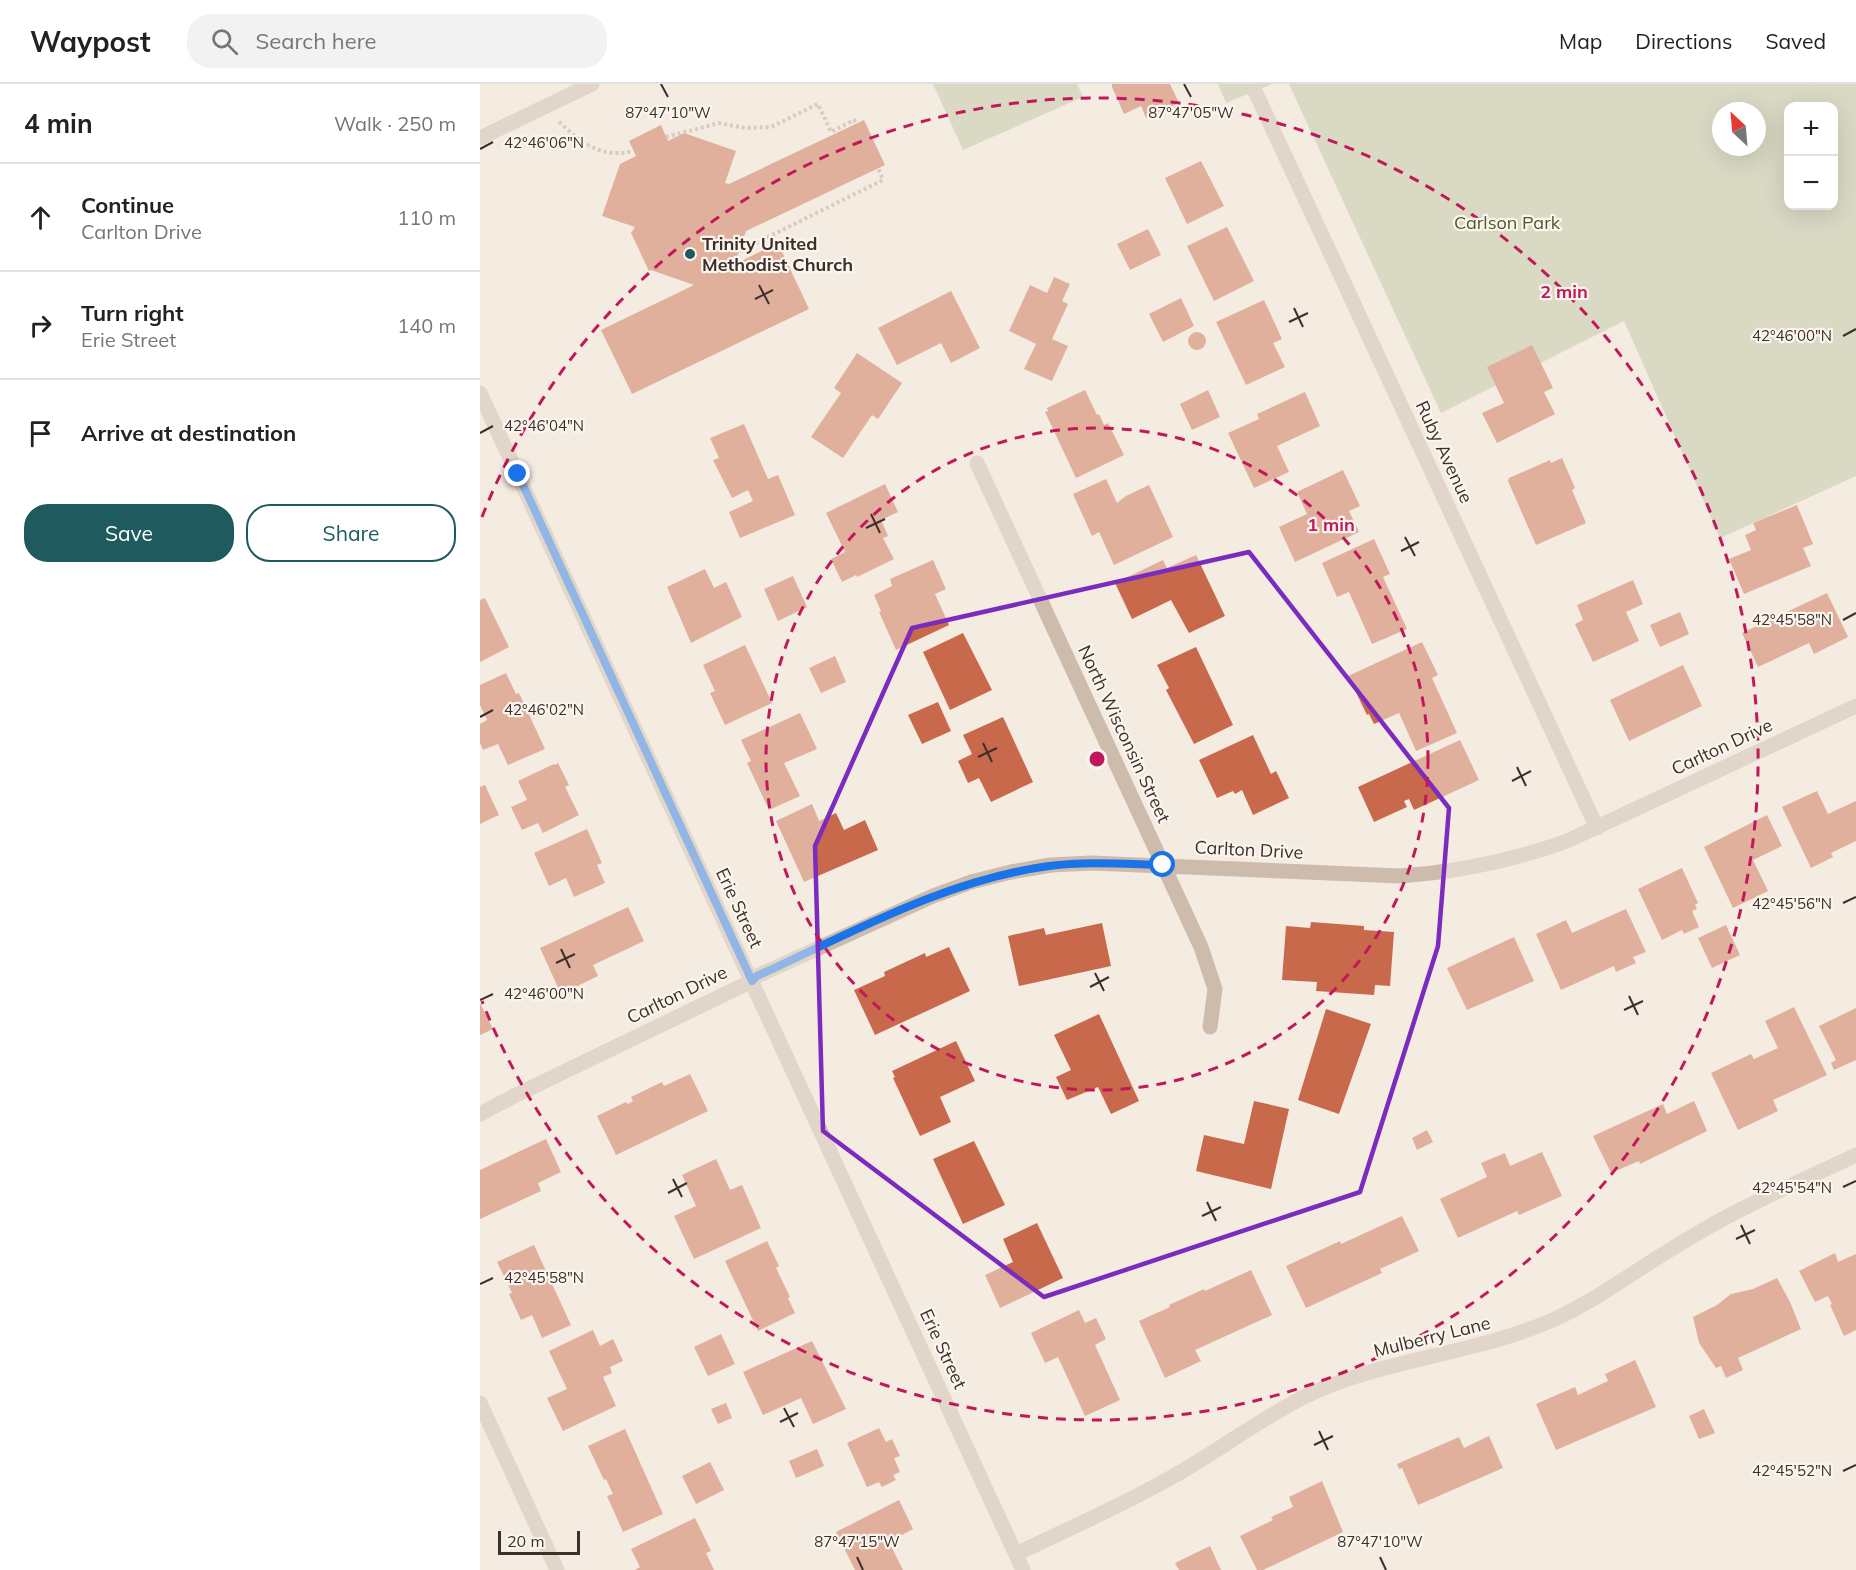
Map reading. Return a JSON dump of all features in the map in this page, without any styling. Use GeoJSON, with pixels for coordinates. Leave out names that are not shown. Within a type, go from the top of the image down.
{"type":"FeatureCollection","features":[{"type":"Feature","properties":{"kind":"street"},"geometry":{"type":"LineString","coordinates":[[480,138],[581,86]]}},
{"type":"Feature","properties":{"kind":"street","name":"Ruby Avenue"},"geometry":{"type":"LineString","coordinates":[[1255,92],[1597,828]]}},
{"type":"Feature","properties":{"kind":"street","name":"Erie Street"},"geometry":{"type":"LineString","coordinates":[[480,393],[1023,1570]]}},
{"type":"Feature","properties":{"kind":"street","name":"North Wisconsin Street"},"geometry":{"type":"LineString","coordinates":[[977,463],[1201,947],[1215,989],[1210,1027]]}},
{"type":"Feature","properties":{"kind":"street","name":"Carlton Drive"},"geometry":{"type":"LineString","coordinates":[[480,1114],[752,981],[757,976],[933,896],[971,882],[1011,872],[1091,863],[1358,876],[1443,873],[1485,866],[1527,855],[1597,828],[1856,706]]}},
{"type":"Feature","properties":{"kind":"street","name":"Mulberry Lane"},"geometry":{"type":"LineString","coordinates":[[1016,1554],[1119,1506],[1174,1476],[1268,1415],[1307,1395],[1389,1366],[1474,1348],[1516,1335],[1556,1318],[1594,1299],[1689,1238],[1744,1208],[1856,1155]]}},
{"type":"Feature","properties":{"kind":"street"},"geometry":{"type":"LineString","coordinates":[[480,1403],[557,1570]]}},
{"type":"Feature","properties":{"kind":"path"},"geometry":{"type":"LineString","coordinates":[[666,137],[719,123],[745,128],[771,127],[818,104],[831,132],[854,120],[856,124]]}},
{"type":"Feature","properties":{"kind":"path"},"geometry":{"type":"LineString","coordinates":[[542,108],[586,144],[609,154],[634,151]]}},
{"type":"Feature","properties":{"kind":"path"},"geometry":{"type":"LineString","coordinates":[[740,251],[883,180],[878,168]]}},
{"type":"Feature","properties":{"kind":"highlighted area"},"geometry":{"type":"Polygon","coordinates":[[[1249,552],[1449,808],[1438,946],[1360,1192],[1044,1297],[823,1131],[815,846],[912,628],[1249,552]]]}},
{"type":"Feature","properties":{"kind":"green space"},"geometry":{"type":"Polygon","coordinates":[[[933,84],[1077,84],[1083,97],[963,150],[933,84]]]}},
{"type":"Feature","properties":{"kind":"green space"},"geometry":{"type":"Polygon","coordinates":[[[1218,84],[1272,84],[1226,103],[1218,84]]]}},
{"type":"Feature","properties":{"kind":"green space","name":"Carlson Park"},"geometry":{"type":"Polygon","coordinates":[[[1289,84],[1856,84],[1856,476],[1720,538],[1624,321],[1441,413],[1289,84]]]}},
{"type":"Feature","properties":{"kind":"building"},"geometry":{"type":"Polygon","coordinates":[[[1112,84],[1170,84],[1179,103],[1146,118],[1141,106],[1124,114],[1112,84]]]}},
{"type":"Feature","properties":{"kind":"building","name":"Trinity United Methodist Church"},"geometry":{"type":"Polygon","coordinates":[[[864,120],[885,165],[746,231],[735,264],[778,243],[809,309],[632,394],[601,330],[694,285],[649,271],[631,233],[635,227],[602,216],[620,164],[636,156],[629,141],[661,125],[668,141],[684,133],[736,151],[725,183],[729,184],[864,120]]]}},
{"type":"Feature","properties":{"kind":"building"},"geometry":{"type":"Polygon","coordinates":[[[1201,161],[1224,206],[1187,224],[1165,178],[1201,161]]]}},
{"type":"Feature","properties":{"kind":"building"},"geometry":{"type":"Polygon","coordinates":[[[1227,227],[1254,281],[1214,301],[1187,246],[1227,227]]]}},
{"type":"Feature","properties":{"kind":"building"},"geometry":{"type":"Polygon","coordinates":[[[1148,229],[1161,255],[1130,270],[1117,244],[1148,229]]]}},
{"type":"Feature","properties":{"kind":"building"},"geometry":{"type":"Polygon","coordinates":[[[1054,277],[1070,284],[1062,301],[1068,304],[1052,339],[1068,346],[1052,381],[1024,369],[1036,344],[1009,331],[1030,285],[1047,293],[1054,277]]]}},
{"type":"Feature","properties":{"kind":"building"},"geometry":{"type":"Polygon","coordinates":[[[951,291],[980,348],[951,363],[941,343],[897,365],[878,328],[951,291]]]}},
{"type":"Feature","properties":{"kind":"building"},"geometry":{"type":"Polygon","coordinates":[[[1181,298],[1194,326],[1163,342],[1149,314],[1181,298]]]}},
{"type":"Feature","properties":{"kind":"building"},"geometry":{"type":"Polygon","coordinates":[[[1264,300],[1282,339],[1273,343],[1285,367],[1246,385],[1216,322],[1264,300]]]}},
{"type":"Feature","properties":{"kind":"building"},"geometry":{"type":"Polygon","coordinates":[[[1193,332],[1201,332],[1206,337],[1204,348],[1193,350],[1188,345],[1188,337],[1193,332]]]}},
{"type":"Feature","properties":{"kind":"building"},"geometry":{"type":"Polygon","coordinates":[[[1532,345],[1553,388],[1544,392],[1555,414],[1497,443],[1482,413],[1504,403],[1487,367],[1532,345]]]}},
{"type":"Feature","properties":{"kind":"building"},"geometry":{"type":"Polygon","coordinates":[[[857,353],[902,383],[878,419],[872,415],[843,458],[811,437],[841,393],[834,388],[857,353]]]}},
{"type":"Feature","properties":{"kind":"building"},"geometry":{"type":"Polygon","coordinates":[[[1085,390],[1097,415],[1099,414],[1104,425],[1108,423],[1124,455],[1076,478],[1045,412],[1048,411],[1047,408],[1085,390]]]}},
{"type":"Feature","properties":{"kind":"building"},"geometry":{"type":"Polygon","coordinates":[[[1208,390],[1220,417],[1192,430],[1180,404],[1208,390]]]}},
{"type":"Feature","properties":{"kind":"building"},"geometry":{"type":"Polygon","coordinates":[[[1305,392],[1320,426],[1277,446],[1289,472],[1254,488],[1228,433],[1259,419],[1257,414],[1305,392]]]}},
{"type":"Feature","properties":{"kind":"building"},"geometry":{"type":"Polygon","coordinates":[[[744,424],[768,479],[778,475],[795,515],[740,538],[729,512],[753,501],[748,490],[732,498],[713,460],[719,458],[710,438],[744,424]]]}},
{"type":"Feature","properties":{"kind":"building"},"geometry":{"type":"Polygon","coordinates":[[[1562,458],[1575,488],[1572,490],[1586,523],[1536,545],[1508,481],[1509,478],[1550,460],[1551,463],[1562,458]]]}},
{"type":"Feature","properties":{"kind":"building"},"geometry":{"type":"Polygon","coordinates":[[[1343,470],[1360,506],[1349,511],[1359,532],[1295,562],[1279,527],[1307,514],[1297,492],[1343,470]]]}},
{"type":"Feature","properties":{"kind":"building"},"geometry":{"type":"Polygon","coordinates":[[[1106,479],[1117,503],[1149,485],[1173,537],[1114,565],[1099,532],[1092,536],[1073,494],[1106,479]]]}},
{"type":"Feature","properties":{"kind":"building"},"geometry":{"type":"Polygon","coordinates":[[[885,484],[898,512],[881,520],[888,536],[883,538],[894,559],[842,582],[831,559],[845,552],[826,513],[885,484]]]}},
{"type":"Feature","properties":{"kind":"building"},"geometry":{"type":"Polygon","coordinates":[[[1797,505],[1813,544],[1803,548],[1811,566],[1744,594],[1729,559],[1751,550],[1745,535],[1756,530],[1753,523],[1797,505]]]}},
{"type":"Feature","properties":{"kind":"building"},"geometry":{"type":"Polygon","coordinates":[[[1374,539],[1390,574],[1383,577],[1407,629],[1372,644],[1349,592],[1337,597],[1322,563],[1374,539]]]}},
{"type":"Feature","properties":{"kind":"building"},"geometry":{"type":"Polygon","coordinates":[[[1196,555],[1225,616],[1189,633],[1171,600],[1132,619],[1115,583],[1163,560],[1167,568],[1196,555]]]}},
{"type":"Feature","properties":{"kind":"building"},"geometry":{"type":"Polygon","coordinates":[[[933,560],[946,589],[935,594],[949,625],[896,650],[874,595],[892,586],[890,579],[933,560]]]}},
{"type":"Feature","properties":{"kind":"building"},"geometry":{"type":"Polygon","coordinates":[[[705,569],[714,588],[726,582],[742,617],[691,643],[667,587],[705,569]]]}},
{"type":"Feature","properties":{"kind":"building"},"geometry":{"type":"Polygon","coordinates":[[[793,576],[807,607],[778,621],[764,589],[793,576]]]}},
{"type":"Feature","properties":{"kind":"building"},"geometry":{"type":"Polygon","coordinates":[[[1633,580],[1643,604],[1626,612],[1639,641],[1593,662],[1575,624],[1583,620],[1577,605],[1633,580]]]}},
{"type":"Feature","properties":{"kind":"building"},"geometry":{"type":"Polygon","coordinates":[[[1827,593],[1848,637],[1814,654],[1809,643],[1758,667],[1742,633],[1827,593]]]}},
{"type":"Feature","properties":{"kind":"building"},"geometry":{"type":"Polygon","coordinates":[[[485,598],[509,647],[480,662],[480,600],[485,598]]]}},
{"type":"Feature","properties":{"kind":"building"},"geometry":{"type":"Polygon","coordinates":[[[1680,612],[1689,634],[1660,647],[1650,625],[1680,612]]]}},
{"type":"Feature","properties":{"kind":"building"},"geometry":{"type":"Polygon","coordinates":[[[963,633],[992,690],[950,710],[923,652],[963,633]]]}},
{"type":"Feature","properties":{"kind":"building"},"geometry":{"type":"Polygon","coordinates":[[[1422,642],[1438,675],[1432,678],[1457,733],[1416,751],[1399,713],[1374,724],[1369,714],[1367,715],[1348,676],[1422,642]]]}},
{"type":"Feature","properties":{"kind":"building"},"geometry":{"type":"Polygon","coordinates":[[[745,645],[772,703],[725,725],[710,693],[715,691],[703,665],[745,645]]]}},
{"type":"Feature","properties":{"kind":"building"},"geometry":{"type":"Polygon","coordinates":[[[1196,647],[1233,725],[1194,744],[1166,690],[1169,688],[1157,665],[1196,647]]]}},
{"type":"Feature","properties":{"kind":"building"},"geometry":{"type":"Polygon","coordinates":[[[835,656],[846,682],[821,693],[809,668],[835,656]]]}},
{"type":"Feature","properties":{"kind":"building"},"geometry":{"type":"Polygon","coordinates":[[[1683,665],[1702,706],[1629,741],[1610,700],[1683,665]]]}},
{"type":"Feature","properties":{"kind":"building"},"geometry":{"type":"Polygon","coordinates":[[[506,673],[516,694],[519,693],[545,749],[508,765],[498,744],[483,750],[480,743],[480,724],[487,720],[480,705],[480,685],[506,673]]]}},
{"type":"Feature","properties":{"kind":"building"},"geometry":{"type":"Polygon","coordinates":[[[938,702],[951,731],[922,744],[908,715],[938,702]]]}},
{"type":"Feature","properties":{"kind":"building"},"geometry":{"type":"Polygon","coordinates":[[[800,713],[817,749],[784,763],[800,796],[769,810],[747,763],[751,761],[741,740],[800,713]]]}},
{"type":"Feature","properties":{"kind":"building"},"geometry":{"type":"Polygon","coordinates":[[[1003,717],[1033,782],[991,802],[979,778],[968,783],[958,761],[972,754],[963,735],[1003,717]]]}},
{"type":"Feature","properties":{"kind":"building"},"geometry":{"type":"Polygon","coordinates":[[[1253,735],[1271,774],[1276,771],[1289,798],[1253,815],[1242,790],[1217,798],[1199,760],[1253,735]]]}},
{"type":"Feature","properties":{"kind":"building"},"geometry":{"type":"Polygon","coordinates":[[[1460,740],[1479,780],[1414,810],[1409,799],[1404,801],[1407,807],[1374,822],[1358,787],[1460,740]]]}},
{"type":"Feature","properties":{"kind":"building"},"geometry":{"type":"Polygon","coordinates":[[[558,763],[569,785],[565,787],[579,815],[543,833],[538,823],[522,830],[511,807],[527,800],[518,781],[558,763]]]}},
{"type":"Feature","properties":{"kind":"building"},"geometry":{"type":"Polygon","coordinates":[[[485,785],[499,815],[480,824],[480,787],[485,785]]]}},
{"type":"Feature","properties":{"kind":"building"},"geometry":{"type":"Polygon","coordinates":[[[1817,791],[1828,814],[1856,801],[1856,841],[1831,853],[1833,857],[1811,868],[1782,807],[1817,791]]]}},
{"type":"Feature","properties":{"kind":"building"},"geometry":{"type":"Polygon","coordinates":[[[812,804],[819,821],[836,813],[844,830],[865,820],[878,850],[804,882],[776,821],[812,804]]]}},
{"type":"Feature","properties":{"kind":"building"},"geometry":{"type":"Polygon","coordinates":[[[1767,815],[1782,846],[1753,860],[1768,891],[1733,908],[1704,847],[1767,815]]]}},
{"type":"Feature","properties":{"kind":"building"},"geometry":{"type":"Polygon","coordinates":[[[587,829],[602,863],[597,865],[605,883],[574,897],[566,878],[549,886],[534,853],[587,829]]]}},
{"type":"Feature","properties":{"kind":"building"},"geometry":{"type":"Polygon","coordinates":[[[1682,868],[1698,903],[1695,905],[1697,909],[1692,911],[1699,927],[1684,934],[1682,930],[1662,940],[1638,889],[1682,868]]]}},
{"type":"Feature","properties":{"kind":"building"},"geometry":{"type":"Polygon","coordinates":[[[628,907],[644,941],[593,965],[598,976],[561,994],[540,948],[628,907]]]}},
{"type":"Feature","properties":{"kind":"building"},"geometry":{"type":"Polygon","coordinates":[[[1626,909],[1646,952],[1633,957],[1636,963],[1616,972],[1614,966],[1561,990],[1536,934],[1566,920],[1572,933],[1626,909]]]}},
{"type":"Feature","properties":{"kind":"building"},"geometry":{"type":"Polygon","coordinates":[[[1311,922],[1364,926],[1364,930],[1394,932],[1390,986],[1375,985],[1374,995],[1316,991],[1317,982],[1282,980],[1286,926],[1310,928],[1311,922]]]}},
{"type":"Feature","properties":{"kind":"building"},"geometry":{"type":"Polygon","coordinates":[[[1102,923],[1111,966],[1019,986],[1008,936],[1044,928],[1046,935],[1102,923]]]}},
{"type":"Feature","properties":{"kind":"building"},"geometry":{"type":"Polygon","coordinates":[[[1726,925],[1740,955],[1712,968],[1698,938],[1726,925]]]}},
{"type":"Feature","properties":{"kind":"building"},"geometry":{"type":"Polygon","coordinates":[[[1514,937],[1534,981],[1467,1010],[1447,968],[1514,937]]]}},
{"type":"Feature","properties":{"kind":"building"},"geometry":{"type":"Polygon","coordinates":[[[949,947],[970,991],[875,1035],[854,990],[885,976],[884,972],[925,953],[926,957],[949,947]]]}},
{"type":"Feature","properties":{"kind":"building"},"geometry":{"type":"Polygon","coordinates":[[[480,1003],[493,1029],[480,1035],[480,1003]]]}},
{"type":"Feature","properties":{"kind":"building"},"geometry":{"type":"Polygon","coordinates":[[[1794,1007],[1827,1075],[1773,1100],[1778,1111],[1738,1130],[1711,1073],[1751,1054],[1754,1059],[1778,1048],[1765,1021],[1794,1007]]]}},
{"type":"Feature","properties":{"kind":"building"},"geometry":{"type":"Polygon","coordinates":[[[1856,1008],[1856,1060],[1834,1070],[1831,1063],[1836,1060],[1819,1026],[1856,1008]]]}},
{"type":"Feature","properties":{"kind":"building"},"geometry":{"type":"Polygon","coordinates":[[[1326,1009],[1371,1024],[1339,1114],[1298,1100],[1326,1009]]]}},
{"type":"Feature","properties":{"kind":"building"},"geometry":{"type":"Polygon","coordinates":[[[1099,1014],[1139,1101],[1111,1114],[1098,1087],[1067,1100],[1056,1077],[1071,1070],[1054,1035],[1099,1014]]]}},
{"type":"Feature","properties":{"kind":"building"},"geometry":{"type":"Polygon","coordinates":[[[956,1041],[975,1081],[940,1097],[951,1122],[920,1136],[893,1078],[895,1077],[892,1071],[956,1041]]]}},
{"type":"Feature","properties":{"kind":"building"},"geometry":{"type":"Polygon","coordinates":[[[690,1074],[708,1111],[616,1155],[597,1116],[626,1102],[628,1104],[633,1101],[631,1097],[662,1082],[664,1086],[690,1074]]]}},
{"type":"Feature","properties":{"kind":"building"},"geometry":{"type":"Polygon","coordinates":[[[1254,1101],[1289,1109],[1271,1189],[1196,1171],[1204,1135],[1244,1144],[1254,1101]]]}},
{"type":"Feature","properties":{"kind":"building"},"geometry":{"type":"Polygon","coordinates":[[[1694,1101],[1707,1131],[1640,1164],[1639,1161],[1611,1173],[1593,1136],[1663,1104],[1667,1114],[1694,1101]]]}},
{"type":"Feature","properties":{"kind":"building"},"geometry":{"type":"Polygon","coordinates":[[[1427,1130],[1433,1142],[1417,1150],[1412,1138],[1427,1130]]]}},
{"type":"Feature","properties":{"kind":"building"},"geometry":{"type":"Polygon","coordinates":[[[546,1139],[561,1172],[538,1183],[541,1191],[480,1219],[480,1170],[546,1139]]]}},
{"type":"Feature","properties":{"kind":"building"},"geometry":{"type":"Polygon","coordinates":[[[974,1141],[1005,1205],[963,1224],[933,1159],[974,1141]]]}},
{"type":"Feature","properties":{"kind":"building"},"geometry":{"type":"Polygon","coordinates":[[[1542,1152],[1562,1196],[1519,1215],[1517,1211],[1458,1238],[1440,1199],[1487,1177],[1481,1163],[1505,1153],[1510,1166],[1542,1152]]]}},
{"type":"Feature","properties":{"kind":"building"},"geometry":{"type":"Polygon","coordinates":[[[716,1159],[730,1190],[742,1185],[761,1228],[694,1259],[674,1216],[696,1206],[682,1175],[716,1159]]]}},
{"type":"Feature","properties":{"kind":"building"},"geometry":{"type":"Polygon","coordinates":[[[1402,1216],[1419,1251],[1380,1269],[1382,1273],[1306,1308],[1286,1266],[1402,1216]]]}},
{"type":"Feature","properties":{"kind":"building"},"geometry":{"type":"Polygon","coordinates":[[[1037,1223],[1063,1278],[1000,1308],[985,1275],[1013,1262],[1003,1239],[1037,1223]]]}},
{"type":"Feature","properties":{"kind":"building"},"geometry":{"type":"Polygon","coordinates":[[[767,1241],[779,1266],[776,1268],[795,1313],[758,1331],[725,1261],[767,1241]]]}},
{"type":"Feature","properties":{"kind":"building"},"geometry":{"type":"Polygon","coordinates":[[[534,1245],[571,1325],[542,1338],[532,1315],[521,1320],[509,1294],[512,1293],[497,1262],[534,1245]]]}},
{"type":"Feature","properties":{"kind":"building"},"geometry":{"type":"Polygon","coordinates":[[[1835,1253],[1838,1262],[1856,1254],[1856,1330],[1844,1336],[1828,1296],[1815,1302],[1799,1271],[1835,1253]]]}},
{"type":"Feature","properties":{"kind":"building"},"geometry":{"type":"Polygon","coordinates":[[[1251,1270],[1272,1315],[1195,1350],[1201,1361],[1165,1378],[1139,1321],[1204,1289],[1205,1291],[1251,1270]]]}},
{"type":"Feature","properties":{"kind":"building"},"geometry":{"type":"Polygon","coordinates":[[[1777,1278],[1801,1329],[1738,1358],[1743,1370],[1726,1378],[1721,1366],[1716,1368],[1699,1343],[1693,1317],[1717,1305],[1731,1294],[1753,1289],[1777,1278]]]}},
{"type":"Feature","properties":{"kind":"building"},"geometry":{"type":"Polygon","coordinates":[[[1079,1310],[1085,1323],[1096,1318],[1106,1339],[1095,1345],[1120,1400],[1085,1416],[1058,1357],[1045,1363],[1031,1333],[1079,1310]]]}},
{"type":"Feature","properties":{"kind":"building"},"geometry":{"type":"Polygon","coordinates":[[[593,1330],[600,1346],[613,1339],[623,1361],[610,1367],[612,1373],[603,1377],[616,1406],[563,1431],[547,1398],[567,1389],[549,1351],[593,1330]]]}},
{"type":"Feature","properties":{"kind":"building"},"geometry":{"type":"Polygon","coordinates":[[[721,1334],[735,1364],[708,1376],[694,1347],[721,1334]]]}},
{"type":"Feature","properties":{"kind":"building"},"geometry":{"type":"Polygon","coordinates":[[[812,1341],[846,1409],[813,1424],[801,1398],[763,1415],[743,1372],[812,1341]]]}},
{"type":"Feature","properties":{"kind":"building"},"geometry":{"type":"Polygon","coordinates":[[[1635,1360],[1656,1407],[1556,1450],[1536,1404],[1575,1387],[1578,1395],[1608,1381],[1605,1374],[1635,1360]]]}},
{"type":"Feature","properties":{"kind":"building"},"geometry":{"type":"Polygon","coordinates":[[[726,1403],[732,1418],[718,1424],[711,1409],[726,1403]]]}},
{"type":"Feature","properties":{"kind":"building"},"geometry":{"type":"Polygon","coordinates":[[[1704,1409],[1715,1433],[1699,1439],[1689,1416],[1704,1409]]]}},
{"type":"Feature","properties":{"kind":"building"},"geometry":{"type":"Polygon","coordinates":[[[879,1428],[886,1442],[892,1439],[900,1456],[894,1458],[900,1472],[893,1475],[896,1480],[882,1487],[879,1482],[867,1487],[847,1443],[879,1428]]]}},
{"type":"Feature","properties":{"kind":"building"},"geometry":{"type":"Polygon","coordinates":[[[625,1429],[663,1514],[623,1532],[607,1496],[613,1494],[588,1446],[625,1429]]]}},
{"type":"Feature","properties":{"kind":"building"},"geometry":{"type":"Polygon","coordinates":[[[1489,1436],[1503,1468],[1418,1505],[1402,1468],[1399,1469],[1397,1464],[1459,1437],[1464,1448],[1489,1436]]]}},
{"type":"Feature","properties":{"kind":"building"},"geometry":{"type":"Polygon","coordinates":[[[817,1449],[824,1466],[796,1478],[789,1461],[817,1449]]]}},
{"type":"Feature","properties":{"kind":"building"},"geometry":{"type":"Polygon","coordinates":[[[710,1462],[724,1490],[696,1504],[682,1476],[710,1462]]]}},
{"type":"Feature","properties":{"kind":"building"},"geometry":{"type":"Polygon","coordinates":[[[1322,1481],[1343,1532],[1263,1570],[1257,1570],[1240,1536],[1273,1520],[1271,1517],[1293,1507],[1289,1497],[1322,1481]]]}},
{"type":"Feature","properties":{"kind":"building"},"geometry":{"type":"Polygon","coordinates":[[[899,1500],[913,1529],[889,1542],[903,1570],[855,1570],[836,1532],[899,1500]]]}},
{"type":"Feature","properties":{"kind":"building"},"geometry":{"type":"Polygon","coordinates":[[[695,1518],[711,1551],[706,1553],[714,1570],[635,1570],[640,1567],[631,1549],[695,1518]]]}},
{"type":"Feature","properties":{"kind":"building"},"geometry":{"type":"Polygon","coordinates":[[[1210,1546],[1221,1570],[1179,1570],[1175,1563],[1210,1546]]]}},
{"type":"Feature","properties":{"kind":"place","name":"Trinity United Methodist Church"},"geometry":{"type":"Point","coordinates":[690,254]}},
{"type":"Feature","properties":{"kind":"route"},"geometry":{"type":"LineString","coordinates":[[518,474],[752,981],[757,976],[933,896],[971,882],[1011,872],[1051,866],[1091,863],[1163,865]]}}]}
